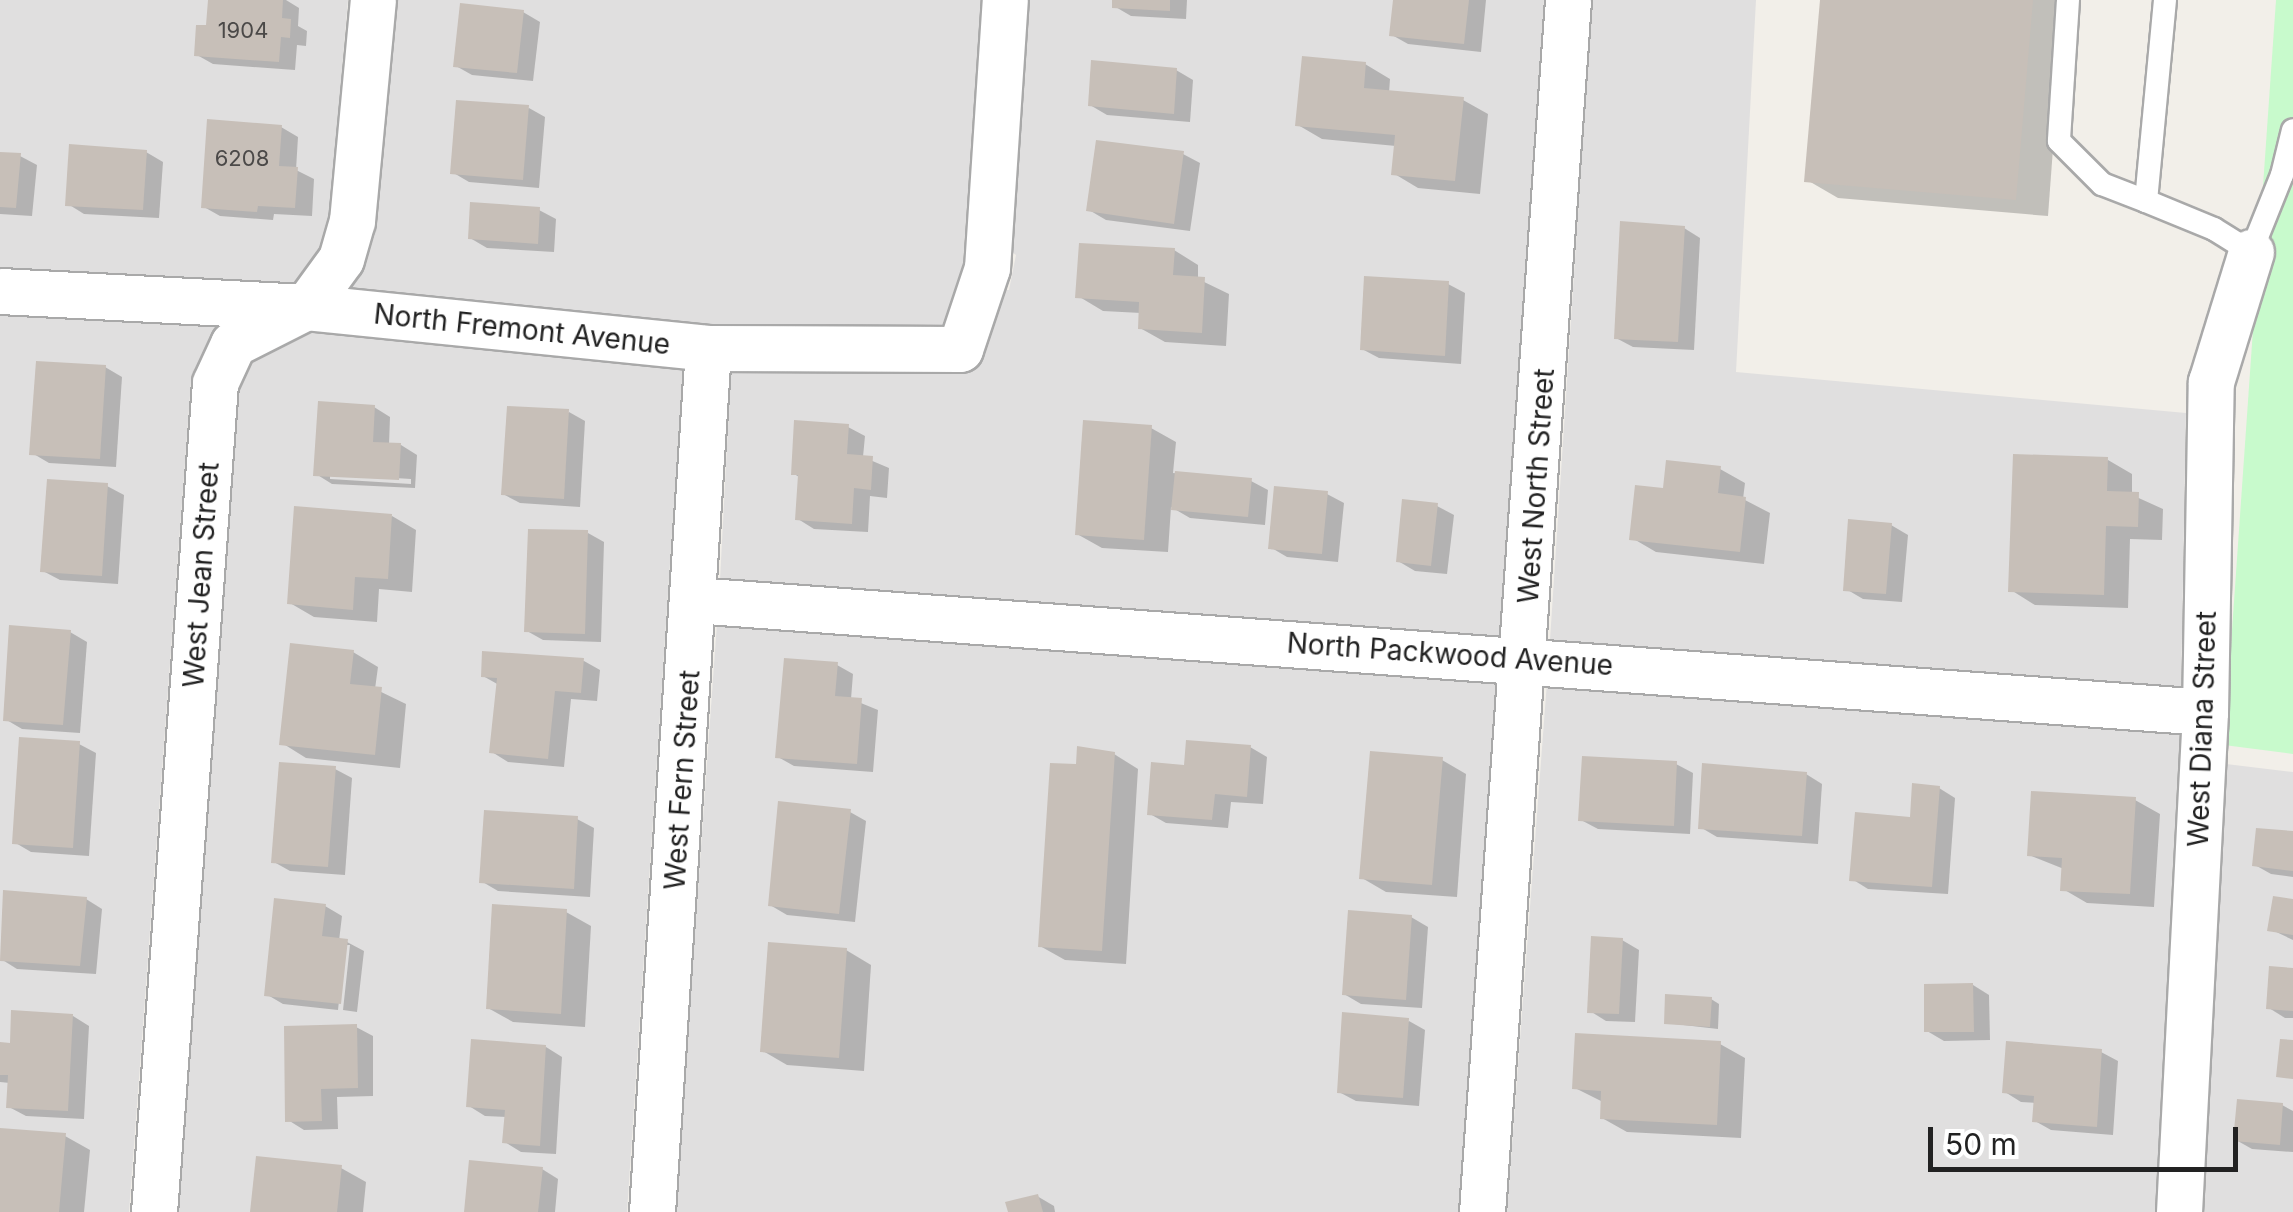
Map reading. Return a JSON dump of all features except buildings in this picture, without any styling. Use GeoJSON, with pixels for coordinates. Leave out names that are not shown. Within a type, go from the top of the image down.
{"type":"FeatureCollection","features":[{"type":"Feature","properties":{"kind":"street","name":"West Jean Street"},"geometry":{"type":"LineString","coordinates":[[154,1212],[215,384],[233,344],[306,307],[341,258],[352,221],[372,0]]}},
{"type":"Feature","properties":{"kind":"street","name":"North Fremont Avenue"},"geometry":{"type":"LineString","coordinates":[[0,292],[306,307],[708,348],[960,349],[987,268],[1005,0]]}},
{"type":"Feature","properties":{"kind":"street","name":"West North Street"},"geometry":{"type":"LineString","coordinates":[[1482,1212],[1568,0]]}},
{"type":"Feature","properties":{"kind":"street","name":"West Diana Street"},"geometry":{"type":"LineString","coordinates":[[2179,1212],[2205,712],[2210,382],[2251,252]]}},
{"type":"Feature","properties":{"kind":"street","name":"West Fern Street"},"geometry":{"type":"LineString","coordinates":[[652,1212],[708,348]]}},
{"type":"Feature","properties":{"kind":"street","name":"North Packwood Avenue"},"geometry":{"type":"LineString","coordinates":[[694,600],[2205,712]]}},
{"type":"Feature","properties":{"kind":"lane"},"geometry":{"type":"LineString","coordinates":[[2068,0],[2059,142],[2102,184],[2214,229],[2251,252],[2282,175],[2293,130]]}},
{"type":"Feature","properties":{"kind":"lane"},"geometry":{"type":"LineString","coordinates":[[2146,200],[2165,0]]}},
{"type":"Feature","properties":{"kind":"shaded area"},"geometry":{"type":"Polygon","coordinates":[[[0,0],[348,0],[329,217],[319,250],[293,285],[0,270],[0,0]]]}},
{"type":"Feature","properties":{"kind":"shaded area"},"geometry":{"type":"Polygon","coordinates":[[[397,0],[981,0],[963,264],[942,328],[709,326],[347,290],[364,264],[376,223],[397,0]]]}},
{"type":"Feature","properties":{"kind":"shaded area"},"geometry":{"type":"Polygon","coordinates":[[[1029,0],[1544,0],[1502,636],[720,580],[731,369],[960,370],[983,355],[1005,290],[1009,290],[1016,255],[1012,252],[1029,0]]]}},
{"type":"Feature","properties":{"kind":"shaded area"},"geometry":{"type":"Polygon","coordinates":[[[1592,0],[1756,0],[1736,372],[2186,413],[2181,689],[1550,640],[1592,0]]]}},
{"type":"Feature","properties":{"kind":"shaded area"},"geometry":{"type":"Polygon","coordinates":[[[0,313],[223,324],[211,336],[191,382],[129,1212],[0,1212],[0,313]]]}},
{"type":"Feature","properties":{"kind":"shaded area"},"geometry":{"type":"Polygon","coordinates":[[[311,329],[683,367],[627,1212],[177,1212],[239,389],[252,359],[311,329]]]}},
{"type":"Feature","properties":{"kind":"shaded area"},"geometry":{"type":"Polygon","coordinates":[[[717,623],[1499,679],[1459,1212],[675,1212],[717,623]]]}},
{"type":"Feature","properties":{"kind":"shaded area"},"geometry":{"type":"Polygon","coordinates":[[[1547,682],[2180,732],[2155,1212],[1507,1212],[1547,682]]]}},
{"type":"Feature","properties":{"kind":"shaded area"},"geometry":{"type":"Polygon","coordinates":[[[2226,764],[2293,772],[2293,1212],[2203,1212],[2226,764]]]}},
{"type":"Feature","properties":{"kind":"green space"},"geometry":{"type":"Polygon","coordinates":[[[2276,0],[2293,0],[2293,754],[2224,745],[2276,0]]]}}]}
